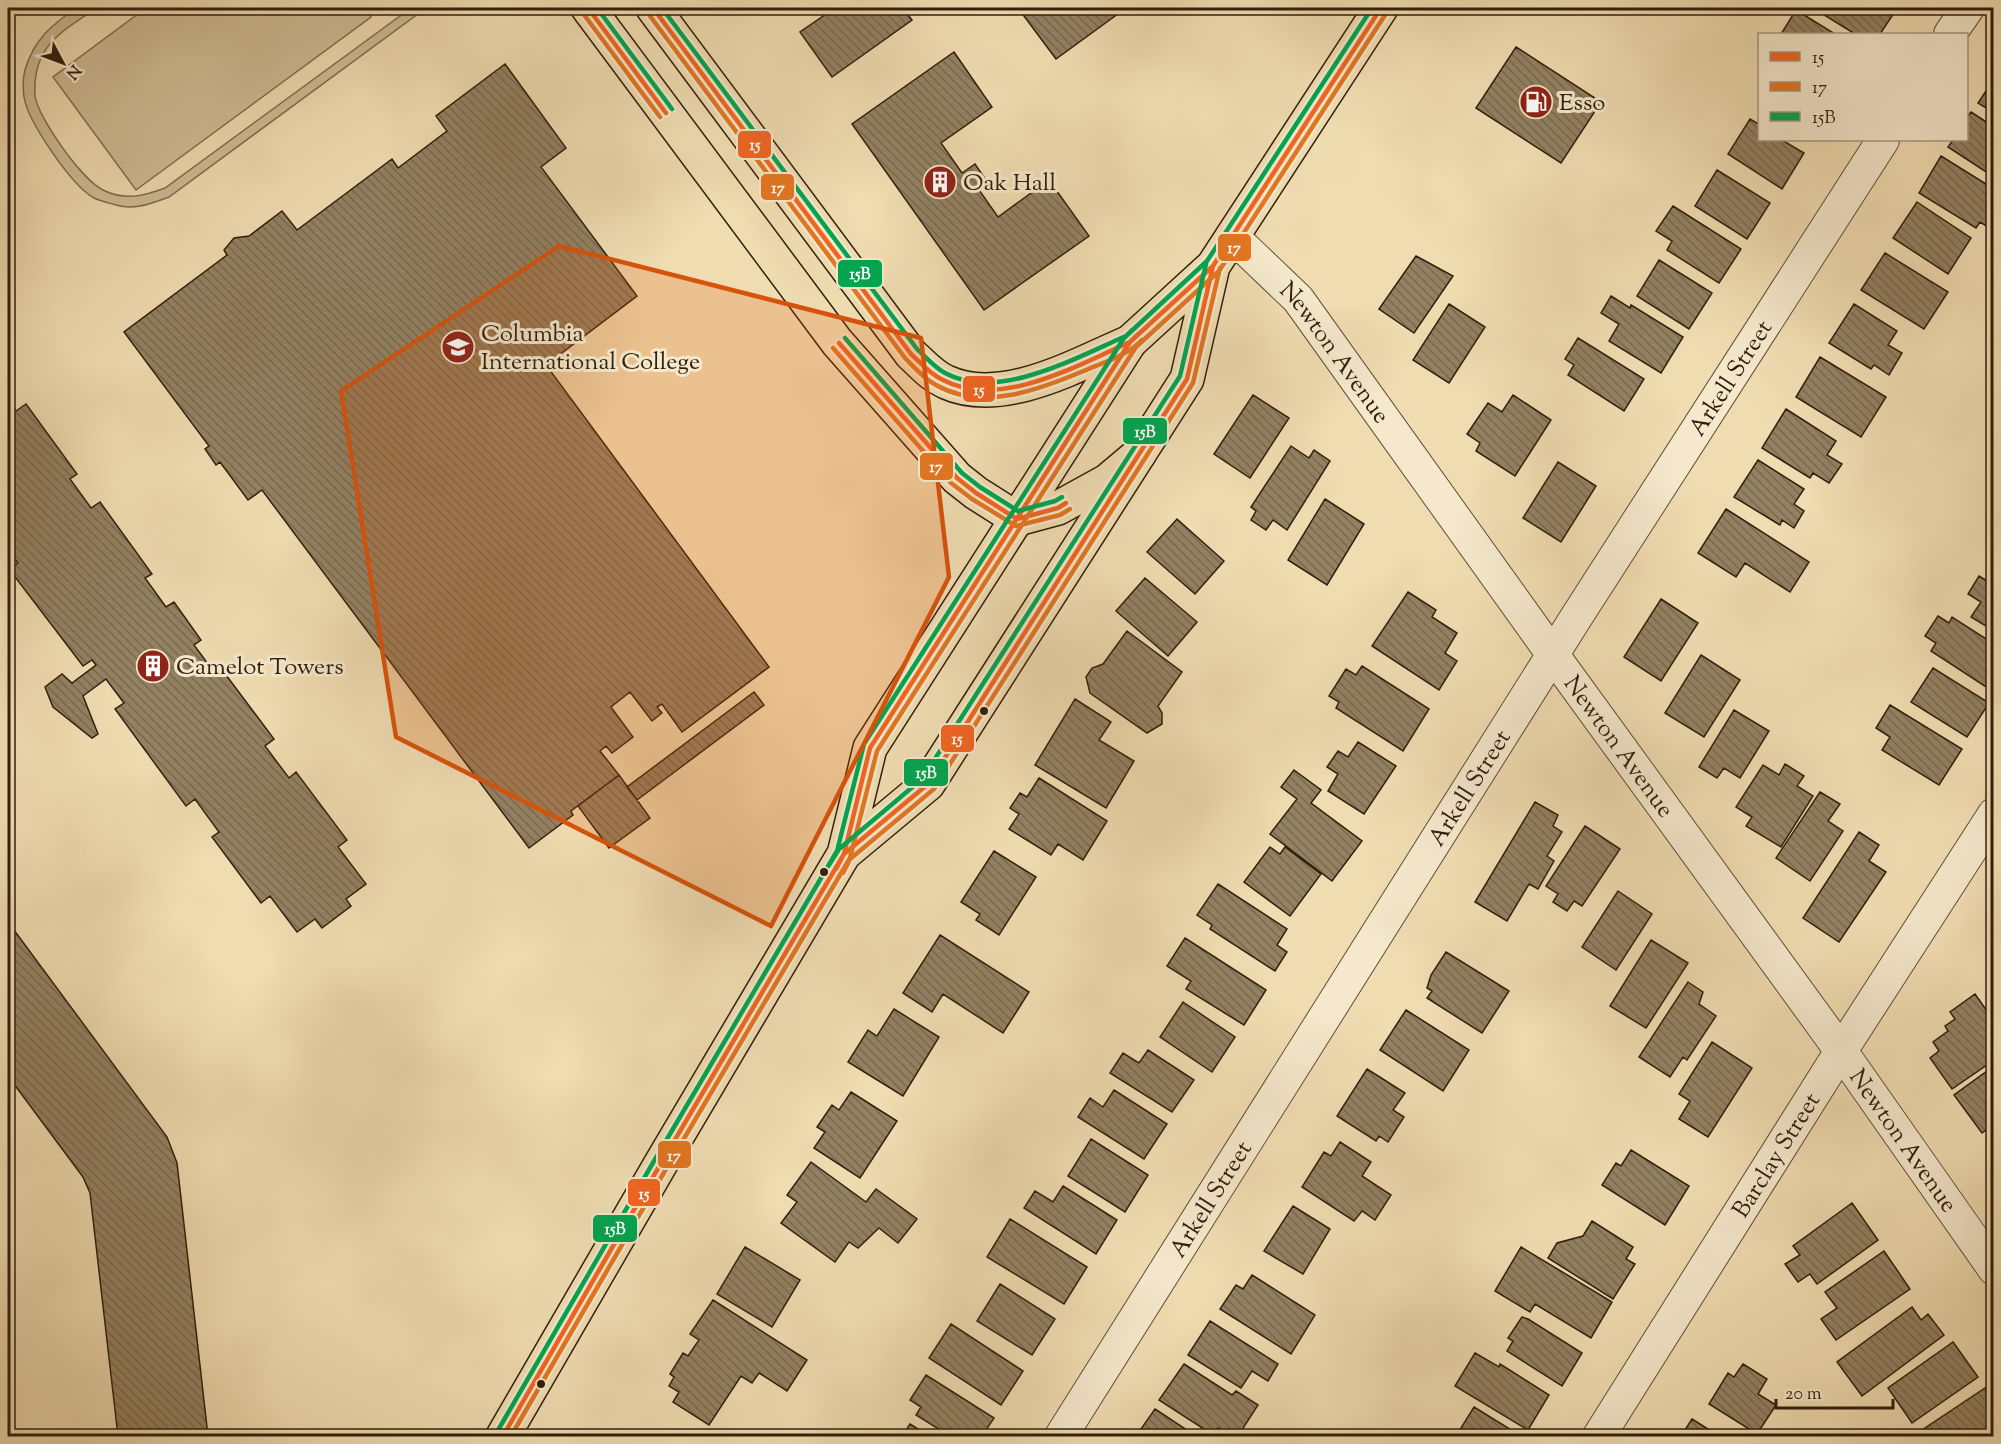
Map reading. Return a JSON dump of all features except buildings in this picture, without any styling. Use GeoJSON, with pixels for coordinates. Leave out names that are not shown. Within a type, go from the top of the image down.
{"type":"FeatureCollection","features":[{"type":"Feature","properties":{"kind":"main road"},"geometry":{"type":"LineString","coordinates":[[588,8],[837,342],[957,478],[1017,519],[1058,508],[1107,481],[1139,454]]}},
{"type":"Feature","properties":{"kind":"main road"},"geometry":{"type":"LineString","coordinates":[[653,8],[911,354],[930,372],[947,383],[966,388],[985,391],[1004,389],[1049,377],[1130,342]]}},
{"type":"Feature","properties":{"kind":"main road"},"geometry":{"type":"LineString","coordinates":[[502,1437],[660,1164],[844,854],[870,748],[1130,342],[1213,266],[1381,8]]}},
{"type":"Feature","properties":{"kind":"main road"},"geometry":{"type":"LineString","coordinates":[[844,854],[928,784],[1187,379],[1213,266]]}},
{"type":"Feature","properties":{"kind":"street"},"geometry":{"type":"LineString","coordinates":[[1951,33],[1968,8]]}},
{"type":"Feature","properties":{"kind":"street","name":"Arkell Street"},"geometry":{"type":"LineString","coordinates":[[1061,1437],[1552,655],[1882,141]]}},
{"type":"Feature","properties":{"kind":"street","name":"Newton Avenue"},"geometry":{"type":"LineString","coordinates":[[1232,236],[1298,299],[1552,655],[1840,1051],[1994,1269]]}},
{"type":"Feature","properties":{"kind":"street","name":"Barclay Street"},"geometry":{"type":"LineString","coordinates":[[1599,1437],[1840,1051],[1994,814]]}},
{"type":"Feature","properties":{"kind":"highlighted area"},"geometry":{"type":"Polygon","coordinates":[[[559,246],[921,338],[949,577],[771,926],[396,737],[341,391],[559,246]]]}},
{"type":"Feature","properties":{"kind":"shaded area"},"geometry":{"type":"Polygon","coordinates":[[[76,8],[97,8],[66,29],[47,48],[37,70],[35,96],[44,119],[84,175],[103,190],[127,196],[142,195],[165,188],[411,8],[426,8],[169,197],[143,206],[123,207],[94,198],[74,181],[42,137],[24,97],[24,73],[33,50],[59,20],[76,8]]]}},
{"type":"Feature","properties":{"kind":"shaded area"},"geometry":{"type":"Polygon","coordinates":[[[146,8],[364,8],[371,17],[136,190],[53,77],[146,8]]]}},
{"type":"Feature","properties":{"kind":"transit line","name":"15"},"geometry":{"type":"LineString","coordinates":[[588,8],[666,113]]}},
{"type":"Feature","properties":{"kind":"transit line","name":"15B"},"geometry":{"type":"LineString","coordinates":[[597,8],[672,109]]}},
{"type":"Feature","properties":{"kind":"transit line","name":"15"},"geometry":{"type":"LineString","coordinates":[[653,8],[911,354],[934,375],[965,388],[989,390],[1014,387],[1038,381],[1087,362],[1130,342],[1137,335]]}},
{"type":"Feature","properties":{"kind":"transit line","name":"15B"},"geometry":{"type":"LineString","coordinates":[[662,8],[917,349],[941,371],[966,381],[1013,380],[1061,365],[1126,336],[1132,330]]}},
{"type":"Feature","properties":{"kind":"transit line","name":"15B"},"geometry":{"type":"LineString","coordinates":[[497,1432],[837,851],[864,744],[1124,338],[1207,261],[1372,8]]}},
{"type":"Feature","properties":{"kind":"transit line","name":"15"},"geometry":{"type":"LineString","coordinates":[[503,1436],[844,854],[870,748],[1130,342],[1213,266],[1381,8]]}},
{"type":"Feature","properties":{"kind":"transit line","name":"17"},"geometry":{"type":"LineString","coordinates":[[582,12],[660,117]]}},
{"type":"Feature","properties":{"kind":"transit line","name":"17"},"geometry":{"type":"LineString","coordinates":[[647,12],[905,358],[932,383],[954,393],[973,397],[1012,395],[1050,384],[1108,361],[1130,350],[1142,340]]}},
{"type":"Feature","properties":{"kind":"transit line","name":"17"},"geometry":{"type":"LineString","coordinates":[[511,1436],[850,858],[877,751],[1136,347],[1219,271],[1387,12]]}},
{"type":"Feature","properties":{"kind":"transit line","name":"15B"},"geometry":{"type":"LineString","coordinates":[[829,865],[839,849],[922,779],[1180,376],[1206,264]]}},
{"type":"Feature","properties":{"kind":"transit line","name":"15"},"geometry":{"type":"LineString","coordinates":[[836,869],[844,854],[928,784],[1187,379],[1213,266]]}},
{"type":"Feature","properties":{"kind":"transit line","name":"17"},"geometry":{"type":"LineString","coordinates":[[843,873],[850,859],[934,789],[1193,383],[1220,268]]}},
{"type":"Feature","properties":{"kind":"transit line","name":"15B"},"geometry":{"type":"LineString","coordinates":[[845,338],[962,473],[980,487],[1018,511],[1062,497]]}},
{"type":"Feature","properties":{"kind":"transit line","name":"15"},"geometry":{"type":"LineString","coordinates":[[839,343],[957,478],[976,493],[1017,519],[1058,508],[1066,503]]}},
{"type":"Feature","properties":{"kind":"transit line","name":"17"},"geometry":{"type":"LineString","coordinates":[[833,348],[951,483],[972,499],[1016,526],[1060,515],[1070,509]]}},
{"type":"Feature","properties":{"kind":"place","name":"Esso"},"geometry":{"type":"Point","coordinates":[1536,102]}},
{"type":"Feature","properties":{"kind":"place","name":"Oak Hall"},"geometry":{"type":"Point","coordinates":[940,182]}},
{"type":"Feature","properties":{"kind":"place","name":"Columbia International College"},"geometry":{"type":"Point","coordinates":[458,347]}},
{"type":"Feature","properties":{"kind":"place","name":"Camelot Towers"},"geometry":{"type":"Point","coordinates":[153,666]}}]}
